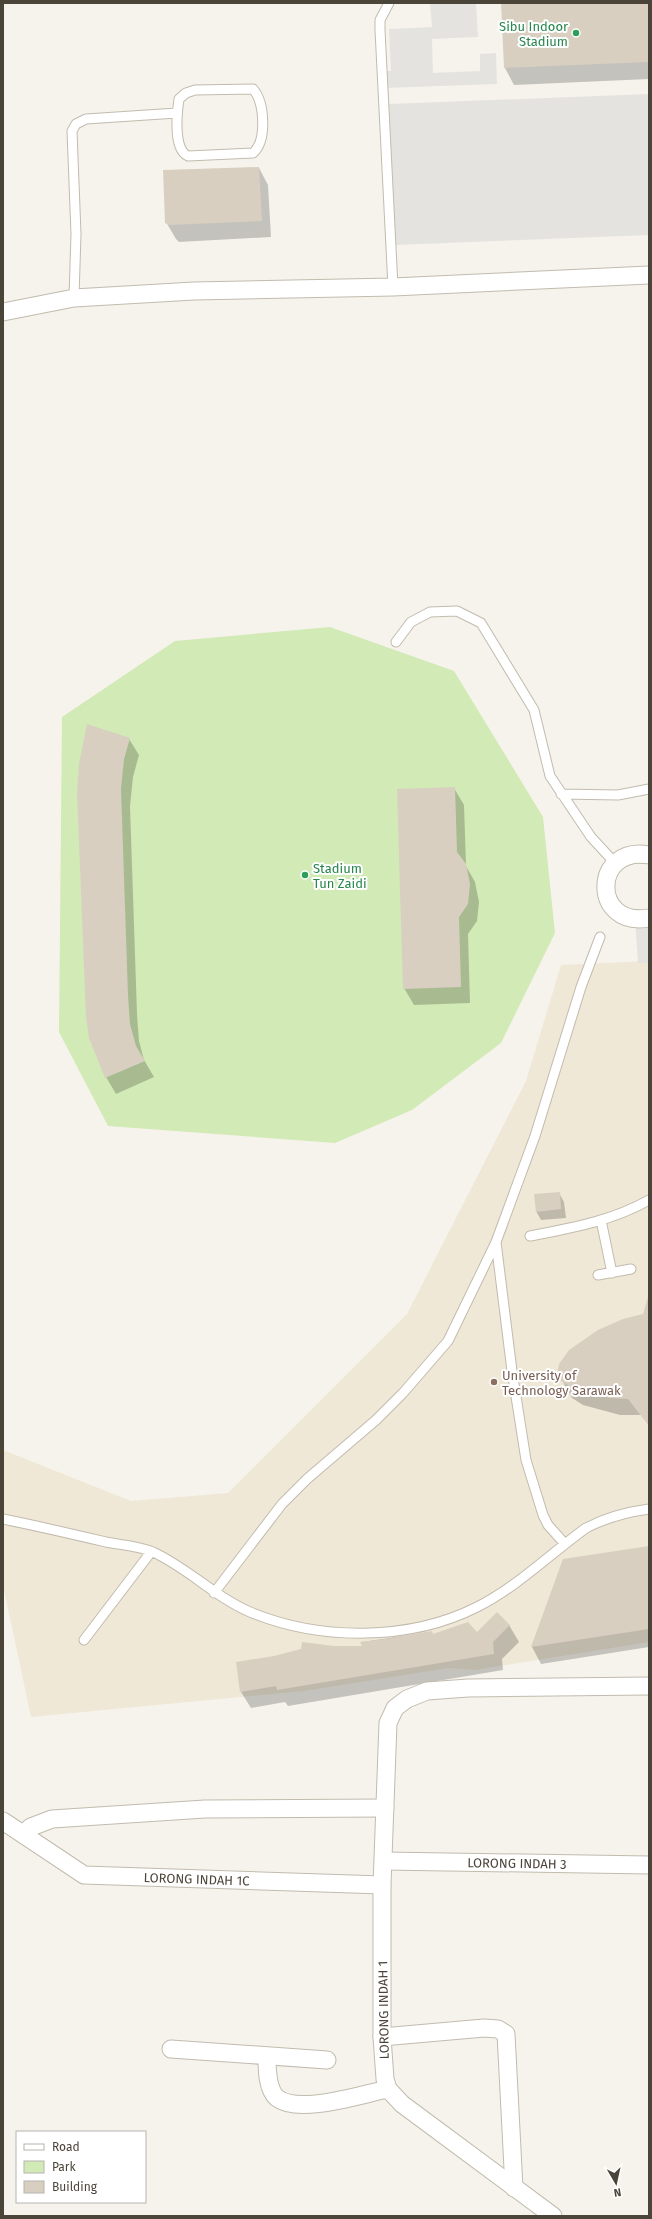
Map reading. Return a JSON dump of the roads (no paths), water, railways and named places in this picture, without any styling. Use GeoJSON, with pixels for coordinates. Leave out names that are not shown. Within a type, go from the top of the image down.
{"type":"FeatureCollection","features":[{"type":"Feature","properties":{"kind":"street"},"geometry":{"type":"LineString","coordinates":[[3,312],[74,298],[202,290],[393,287],[649,275]]}},
{"type":"Feature","properties":{"kind":"street"},"geometry":{"type":"LineString","coordinates":[[649,855],[631,854],[614,864],[606,879],[605,888],[610,905],[618,913],[627,918],[638,920],[649,918]]}},
{"type":"Feature","properties":{"kind":"street","name":"LORONG INDAH 1"},"geometry":{"type":"LineString","coordinates":[[388,2089],[385,2079],[382,2037],[382,1885],[388,1723],[395,1708],[407,1699],[427,1691],[468,1688],[649,1686]]}},
{"type":"Feature","properties":{"kind":"street"},"geometry":{"type":"LineString","coordinates":[[23,1834],[31,1827],[52,1819],[205,1809],[385,1808]]}},
{"type":"Feature","properties":{"kind":"street","name":"LORONG INDAH 1C"},"geometry":{"type":"LineString","coordinates":[[3,1821],[84,1875],[382,1885]]}},
{"type":"Feature","properties":{"kind":"street","name":"LORONG INDAH 3"},"geometry":{"type":"LineString","coordinates":[[384,1861],[649,1866]]}},
{"type":"Feature","properties":{"kind":"street"},"geometry":{"type":"LineString","coordinates":[[382,2037],[484,2028],[498,2029],[506,2034],[514,2188]]}},
{"type":"Feature","properties":{"kind":"street"},"geometry":{"type":"LineString","coordinates":[[171,2049],[267,2057],[327,2060]]}},
{"type":"Feature","properties":{"kind":"street"},"geometry":{"type":"LineString","coordinates":[[267,2057],[267,2072],[274,2094],[285,2102],[295,2105],[312,2104],[388,2089],[402,2104],[553,2216]]}},
{"type":"Feature","properties":{"kind":"lane"},"geometry":{"type":"LineString","coordinates":[[390,3],[380,20],[380,30],[393,287]]}},
{"type":"Feature","properties":{"kind":"lane"},"geometry":{"type":"LineString","coordinates":[[253,89],[259,96],[261,106],[262,140],[259,148],[253,154],[188,156],[183,154],[179,146],[177,113],[179,99],[186,93],[195,90],[253,89]]}},
{"type":"Feature","properties":{"kind":"lane"},"geometry":{"type":"LineString","coordinates":[[74,298],[76,234],[72,131],[76,124],[86,119],[177,113]]}},
{"type":"Feature","properties":{"kind":"lane"},"geometry":{"type":"LineString","coordinates":[[396,642],[411,622],[430,612],[457,611],[481,623],[534,710],[550,776],[591,837],[614,864]]}},
{"type":"Feature","properties":{"kind":"lane"},"geometry":{"type":"LineString","coordinates":[[561,794],[618,795],[649,789]]}},
{"type":"Feature","properties":{"kind":"lane"},"geometry":{"type":"LineString","coordinates":[[214,1593],[282,1504],[307,1479],[376,1420],[404,1393],[448,1341],[496,1242],[535,1136],[576,1001],[600,937]]}},
{"type":"Feature","properties":{"kind":"lane"},"geometry":{"type":"LineString","coordinates":[[530,1236],[615,1217],[649,1200]]}},
{"type":"Feature","properties":{"kind":"lane"},"geometry":{"type":"LineString","coordinates":[[601,1220],[612,1272]]}},
{"type":"Feature","properties":{"kind":"lane"},"geometry":{"type":"LineString","coordinates":[[496,1242],[512,1371],[526,1460],[542,1514],[548,1524],[565,1544]]}},
{"type":"Feature","properties":{"kind":"lane"},"geometry":{"type":"LineString","coordinates":[[598,1275],[631,1269]]}},
{"type":"Feature","properties":{"kind":"lane"},"geometry":{"type":"LineString","coordinates":[[3,1519],[151,1552],[166,1560],[214,1593],[252,1613],[293,1625],[325,1630],[370,1633],[407,1629],[439,1622],[477,1607],[495,1597],[565,1544],[598,1522],[634,1511],[649,1510]]}},
{"type":"Feature","properties":{"kind":"lane"},"geometry":{"type":"LineString","coordinates":[[84,1640],[151,1552]]}},
{"type":"Feature","properties":{"kind":"place","name":"Sibu Indoor Stadium"},"geometry":{"type":"Point","coordinates":[576,33]}},
{"type":"Feature","properties":{"kind":"place","name":"Stadium Tun Zaidi"},"geometry":{"type":"Point","coordinates":[305,875]}},
{"type":"Feature","properties":{"kind":"place","name":"University of Technology Sarawak"},"geometry":{"type":"Point","coordinates":[494,1382]}}]}
